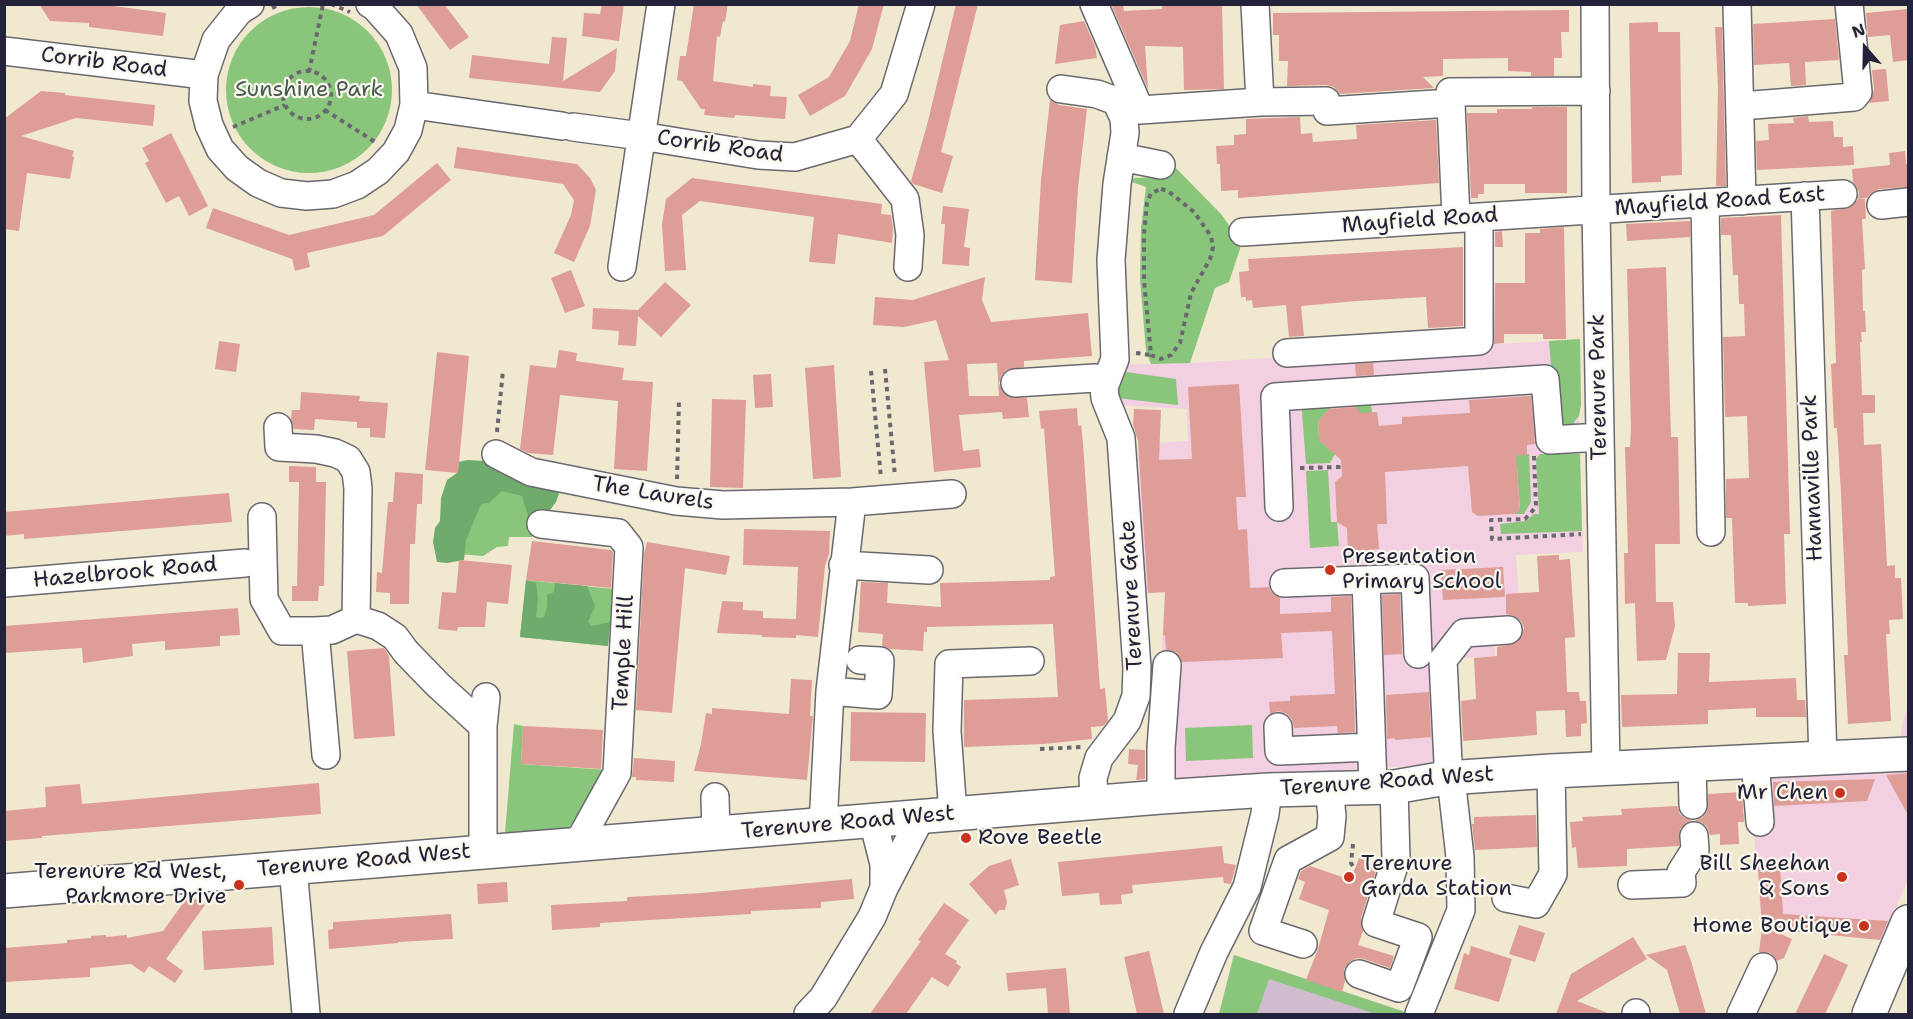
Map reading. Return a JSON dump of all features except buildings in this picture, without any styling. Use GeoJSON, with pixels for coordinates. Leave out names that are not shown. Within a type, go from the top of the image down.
{"type":"FeatureCollection","features":[{"type":"Feature","properties":{"kind":"main road","name":"Terenure Road West"},"geometry":{"type":"LineString","coordinates":[[4,891],[1161,797],[1268,790],[1384,787],[1448,778],[1551,771],[1908,754]]}},
{"type":"Feature","properties":{"kind":"main road"},"geometry":{"type":"LineString","coordinates":[[1869,1014],[1899,971],[1908,922]]}},
{"type":"Feature","properties":{"kind":"street"},"geometry":{"type":"LineString","coordinates":[[250,4],[238,11],[216,40],[204,75],[203,101],[209,126],[220,148],[237,168],[281,193],[307,196],[333,194],[357,185],[378,171],[396,152],[408,130],[414,105],[413,68],[399,34],[375,7],[362,10]]}},
{"type":"Feature","properties":{"kind":"street"},"geometry":{"type":"LineString","coordinates":[[622,267],[661,4]]}},
{"type":"Feature","properties":{"kind":"street"},"geometry":{"type":"LineString","coordinates":[[908,267],[910,235],[905,199],[858,139],[894,94],[921,4]]}},
{"type":"Feature","properties":{"kind":"street"},"geometry":{"type":"LineString","coordinates":[[1094,4],[1140,110],[1260,102],[1326,101],[1327,111],[1451,103]]}},
{"type":"Feature","properties":{"kind":"street"},"geometry":{"type":"LineString","coordinates":[[1255,4],[1260,102]]}},
{"type":"Feature","properties":{"kind":"street","name":"Terenure Park"},"geometry":{"type":"LineString","coordinates":[[1595,4],[1596,210],[1606,769]]}},
{"type":"Feature","properties":{"kind":"street"},"geometry":{"type":"LineString","coordinates":[[1737,4],[1742,201]]}},
{"type":"Feature","properties":{"kind":"street"},"geometry":{"type":"LineString","coordinates":[[1741,106],[1854,97],[1858,92],[1849,4]]}},
{"type":"Feature","properties":{"kind":"street","name":"Corrib Road"},"geometry":{"type":"LineString","coordinates":[[4,51],[204,75]]}},
{"type":"Feature","properties":{"kind":"street","name":"Terenure Gate"},"geometry":{"type":"LineString","coordinates":[[1061,89],[1097,94],[1116,101],[1124,118],[1125,133],[1111,260],[1115,358],[1104,387],[1105,398],[1122,438],[1137,668],[1136,696],[1127,721],[1099,758],[1093,778],[1094,802]]}},
{"type":"Feature","properties":{"kind":"street"},"geometry":{"type":"LineString","coordinates":[[1287,353],[1479,341],[1468,218],[1450,92],[1596,91]]}},
{"type":"Feature","properties":{"kind":"street","name":"Corrib Road"},"geometry":{"type":"LineString","coordinates":[[414,105],[641,136],[758,155],[795,157],[858,139]]}},
{"type":"Feature","properties":{"kind":"street"},"geometry":{"type":"LineString","coordinates":[[1121,157],[1161,165]]}},
{"type":"Feature","properties":{"kind":"street","name":"Mayfield Road East"},"geometry":{"type":"LineString","coordinates":[[1596,210],[1843,194]]}},
{"type":"Feature","properties":{"kind":"street","name":"Hannaville Park"},"geometry":{"type":"LineString","coordinates":[[1805,196],[1823,759]]}},
{"type":"Feature","properties":{"kind":"street"},"geometry":{"type":"LineString","coordinates":[[1881,206],[1908,202]]}},
{"type":"Feature","properties":{"kind":"street"},"geometry":{"type":"LineString","coordinates":[[1705,203],[1711,531]]}},
{"type":"Feature","properties":{"kind":"street","name":"Mayfield Road"},"geometry":{"type":"LineString","coordinates":[[1243,232],[1596,210]]}},
{"type":"Feature","properties":{"kind":"street"},"geometry":{"type":"LineString","coordinates":[[1016,383],[1095,378],[1106,380]]}},
{"type":"Feature","properties":{"kind":"street"},"geometry":{"type":"LineString","coordinates":[[1280,507],[1275,397],[1545,379],[1550,440],[1600,437]]}},
{"type":"Feature","properties":{"kind":"street"},"geometry":{"type":"LineString","coordinates":[[278,428],[279,447],[316,449],[334,453],[348,459],[356,472],[358,488],[356,619]]}},
{"type":"Feature","properties":{"kind":"street","name":"The Laurels"},"geometry":{"type":"LineString","coordinates":[[495,454],[531,472],[676,501],[723,505],[852,502],[952,494]]}},
{"type":"Feature","properties":{"kind":"street"},"geometry":{"type":"LineString","coordinates":[[823,825],[830,691],[852,502]]}},
{"type":"Feature","properties":{"kind":"street"},"geometry":{"type":"LineString","coordinates":[[262,517],[264,599],[282,631],[332,630],[356,619],[378,626],[395,637],[438,686],[483,726]]}},
{"type":"Feature","properties":{"kind":"street","name":"Temple Hill"},"geometry":{"type":"LineString","coordinates":[[541,524],[618,532],[629,547],[617,773],[577,845]]}},
{"type":"Feature","properties":{"kind":"street","name":"Hazelbrook Road"},"geometry":{"type":"LineString","coordinates":[[4,582],[245,563]]}},
{"type":"Feature","properties":{"kind":"street"},"geometry":{"type":"LineString","coordinates":[[843,565],[929,570]]}},
{"type":"Feature","properties":{"kind":"street"},"geometry":{"type":"LineString","coordinates":[[1284,583],[1415,578],[1418,654]]}},
{"type":"Feature","properties":{"kind":"street"},"geometry":{"type":"LineString","coordinates":[[1359,974],[1399,988],[1418,937],[1376,923],[1396,860],[1384,787],[1371,747],[1366,580]]}},
{"type":"Feature","properties":{"kind":"street"},"geometry":{"type":"LineString","coordinates":[[1419,1014],[1461,910],[1460,857],[1448,778],[1443,660],[1464,633],[1508,630]]}},
{"type":"Feature","properties":{"kind":"street"},"geometry":{"type":"LineString","coordinates":[[315,631],[326,755]]}},
{"type":"Feature","properties":{"kind":"street"},"geometry":{"type":"LineString","coordinates":[[830,691],[878,695],[880,661],[860,660]]}},
{"type":"Feature","properties":{"kind":"street"},"geometry":{"type":"LineString","coordinates":[[808,1014],[823,998],[866,928],[884,888],[937,815],[948,731],[949,664],[1030,661]]}},
{"type":"Feature","properties":{"kind":"street"},"geometry":{"type":"LineString","coordinates":[[1161,797],[1161,748],[1167,665]]}},
{"type":"Feature","properties":{"kind":"street"},"geometry":{"type":"LineString","coordinates":[[483,852],[483,726],[486,697]]}},
{"type":"Feature","properties":{"kind":"street"},"geometry":{"type":"LineString","coordinates":[[1278,727],[1279,751],[1371,747]]}},
{"type":"Feature","properties":{"kind":"street"},"geometry":{"type":"LineString","coordinates":[[1755,761],[1760,822]]}},
{"type":"Feature","properties":{"kind":"street"},"geometry":{"type":"LineString","coordinates":[[1692,765],[1693,805]]}},
{"type":"Feature","properties":{"kind":"street"},"geometry":{"type":"LineString","coordinates":[[1506,898],[1536,903],[1553,874],[1551,771]]}},
{"type":"Feature","properties":{"kind":"street"},"geometry":{"type":"LineString","coordinates":[[1303,944],[1263,931],[1288,860],[1330,837],[1332,816],[1329,788]]}},
{"type":"Feature","properties":{"kind":"street"},"geometry":{"type":"LineString","coordinates":[[1188,1014],[1214,952],[1247,886],[1265,814],[1268,790]]}},
{"type":"Feature","properties":{"kind":"street"},"geometry":{"type":"LineString","coordinates":[[715,797],[716,834]]}},
{"type":"Feature","properties":{"kind":"street"},"geometry":{"type":"LineString","coordinates":[[873,821],[884,864],[884,888]]}},
{"type":"Feature","properties":{"kind":"street"},"geometry":{"type":"LineString","coordinates":[[1632,885],[1682,884],[1681,872],[1695,850],[1694,836]]}},
{"type":"Feature","properties":{"kind":"street"},"geometry":{"type":"LineString","coordinates":[[293,867],[306,1014]]}},
{"type":"Feature","properties":{"kind":"street"},"geometry":{"type":"LineString","coordinates":[[1741,1014],[1762,967]]}},
{"type":"Feature","properties":{"kind":"path"},"geometry":{"type":"LineString","coordinates":[[309,72],[323,4]]}},
{"type":"Feature","properties":{"kind":"path"},"geometry":{"type":"LineString","coordinates":[[331,4],[345,9],[362,10]]}},
{"type":"Feature","properties":{"kind":"path"},"geometry":{"type":"LineString","coordinates":[[301,72],[309,72],[323,78],[328,84],[330,100],[325,110],[315,118],[300,119],[293,115],[285,105],[282,95],[288,80],[301,72]]}},
{"type":"Feature","properties":{"kind":"path"},"geometry":{"type":"LineString","coordinates":[[227,129],[285,105]]}},
{"type":"Feature","properties":{"kind":"path"},"geometry":{"type":"LineString","coordinates":[[325,110],[377,144],[369,152]]}},
{"type":"Feature","properties":{"kind":"path"},"geometry":{"type":"LineString","coordinates":[[1161,189],[1168,191],[1194,212],[1211,236],[1213,247],[1210,259],[1191,293],[1180,343],[1171,355],[1161,359],[1151,355],[1148,331],[1144,280],[1144,234],[1148,203],[1151,193],[1161,189]]}},
{"type":"Feature","properties":{"kind":"path"},"geometry":{"type":"LineString","coordinates":[[885,369],[890,499]]}},
{"type":"Feature","properties":{"kind":"path"},"geometry":{"type":"LineString","coordinates":[[495,454],[503,370]]}},
{"type":"Feature","properties":{"kind":"path"},"geometry":{"type":"LineString","coordinates":[[871,371],[890,499]]}},
{"type":"Feature","properties":{"kind":"path"},"geometry":{"type":"LineString","coordinates":[[676,501],[679,399]]}},
{"type":"Feature","properties":{"kind":"path"},"geometry":{"type":"LineString","coordinates":[[1534,450],[1536,507],[1525,519],[1491,520],[1492,539],[1602,534]]}},
{"type":"Feature","properties":{"kind":"path"},"geometry":{"type":"LineString","coordinates":[[1278,469],[1341,467]]}},
{"type":"Feature","properties":{"kind":"path"},"geometry":{"type":"LineString","coordinates":[[1040,749],[1090,747],[1099,758]]}},
{"type":"Feature","properties":{"kind":"shaded area","name":"Presentation Primary School"},"geometry":{"type":"Polygon","coordinates":[[[1580,339],[1581,405],[1579,416],[1583,552],[1516,555],[1522,642],[1495,643],[1495,656],[1452,659],[1458,763],[1156,782],[1164,609],[1168,605],[1167,592],[1143,594],[1138,444],[1188,441],[1187,409],[1113,405],[1115,365],[1190,363],[1580,339]]]}},
{"type":"Feature","properties":{"kind":"shaded area"},"geometry":{"type":"Polygon","coordinates":[[[1908,709],[1908,880],[1882,940],[1762,928],[1749,774],[1900,739],[1903,720],[1908,709]]]}},
{"type":"Feature","properties":{"kind":"shaded area"},"geometry":{"type":"Polygon","coordinates":[[[1234,955],[1411,1014],[1219,1014],[1234,955]]]}},
{"type":"Feature","properties":{"kind":"green space","name":"Sunshine Park"},"geometry":{"type":"Polygon","coordinates":[[[309,7],[341,13],[368,31],[386,58],[392,90],[386,122],[368,149],[341,167],[309,173],[277,167],[250,149],[232,122],[226,90],[232,58],[250,31],[277,13],[309,7]]]}},
{"type":"Feature","properties":{"kind":"green space"},"geometry":{"type":"Polygon","coordinates":[[[1169,161],[1221,214],[1242,243],[1229,282],[1215,288],[1190,363],[1151,364],[1146,351],[1140,279],[1141,228],[1146,187],[1132,182],[1134,178],[1163,177],[1169,161]]]}},
{"type":"Feature","properties":{"kind":"green space"},"geometry":{"type":"Polygon","coordinates":[[[1580,339],[1581,405],[1574,427],[1567,427],[1555,416],[1549,341],[1580,339]]]}},
{"type":"Feature","properties":{"kind":"green space"},"geometry":{"type":"Polygon","coordinates":[[[1119,371],[1176,379],[1178,405],[1116,398],[1119,371]]]}},
{"type":"Feature","properties":{"kind":"green space"},"geometry":{"type":"Polygon","coordinates":[[[1301,399],[1375,402],[1371,405],[1375,430],[1352,404],[1332,406],[1318,421],[1319,440],[1335,454],[1330,463],[1306,464],[1301,399]]]}},
{"type":"Feature","properties":{"kind":"green space"},"geometry":{"type":"Polygon","coordinates":[[[1529,454],[1531,502],[1524,514],[1514,514],[1520,509],[1517,468],[1511,465],[1509,456],[1529,454]]]}},
{"type":"Feature","properties":{"kind":"green space"},"geometry":{"type":"Polygon","coordinates":[[[1540,454],[1580,454],[1582,531],[1501,534],[1500,524],[1526,521],[1534,514],[1539,514],[1536,459],[1540,454]]]}},
{"type":"Feature","properties":{"kind":"green space"},"geometry":{"type":"Polygon","coordinates":[[[486,461],[555,485],[559,494],[545,517],[528,516],[522,496],[502,491],[489,503],[481,504],[466,540],[464,560],[437,562],[433,542],[435,528],[440,521],[441,498],[447,480],[457,473],[459,462],[486,461]]]}},
{"type":"Feature","properties":{"kind":"green space"},"geometry":{"type":"Polygon","coordinates":[[[1328,470],[1331,522],[1337,522],[1339,546],[1310,548],[1306,471],[1328,470]]]}},
{"type":"Feature","properties":{"kind":"green space"},"geometry":{"type":"Polygon","coordinates":[[[453,476],[537,496],[532,537],[509,537],[508,546],[497,547],[483,556],[445,553],[453,476]]]}},
{"type":"Feature","properties":{"kind":"green space"},"geometry":{"type":"Polygon","coordinates":[[[526,580],[614,589],[608,646],[520,637],[526,580]]]}},
{"type":"Feature","properties":{"kind":"green space"},"geometry":{"type":"Polygon","coordinates":[[[526,580],[536,583],[538,599],[536,617],[540,618],[544,617],[547,595],[554,592],[555,583],[587,586],[595,606],[588,622],[592,626],[610,622],[608,646],[520,637],[526,580]]]}},
{"type":"Feature","properties":{"kind":"green space"},"geometry":{"type":"Polygon","coordinates":[[[514,724],[523,726],[521,764],[609,770],[568,829],[505,833],[514,724]]]}},
{"type":"Feature","properties":{"kind":"green space"},"geometry":{"type":"Polygon","coordinates":[[[1252,725],[1253,758],[1186,761],[1185,728],[1252,725]]]}},
{"type":"Feature","properties":{"kind":"green space"},"geometry":{"type":"Polygon","coordinates":[[[1234,955],[1411,1014],[1376,1014],[1269,979],[1257,1014],[1219,1014],[1234,955]]]}},
{"type":"Feature","properties":{"kind":"place","name":"Presentation Primary School"},"geometry":{"type":"Point","coordinates":[1330,570]}},
{"type":"Feature","properties":{"kind":"place","name":"Mr Chen"},"geometry":{"type":"Point","coordinates":[1840,793]}},
{"type":"Feature","properties":{"kind":"place","name":"Rove Beetle"},"geometry":{"type":"Point","coordinates":[966,838]}},
{"type":"Feature","properties":{"kind":"place","name":"Terenure Garda Station"},"geometry":{"type":"Point","coordinates":[1349,877]}},
{"type":"Feature","properties":{"kind":"place","name":"Bill Sheehan & Sons"},"geometry":{"type":"Point","coordinates":[1842,877]}},
{"type":"Feature","properties":{"kind":"place","name":"Terenure Rd West, Parkmore Drive"},"geometry":{"type":"Point","coordinates":[239,885]}},
{"type":"Feature","properties":{"kind":"place","name":"Home Boutique"},"geometry":{"type":"Point","coordinates":[1864,926]}}]}
